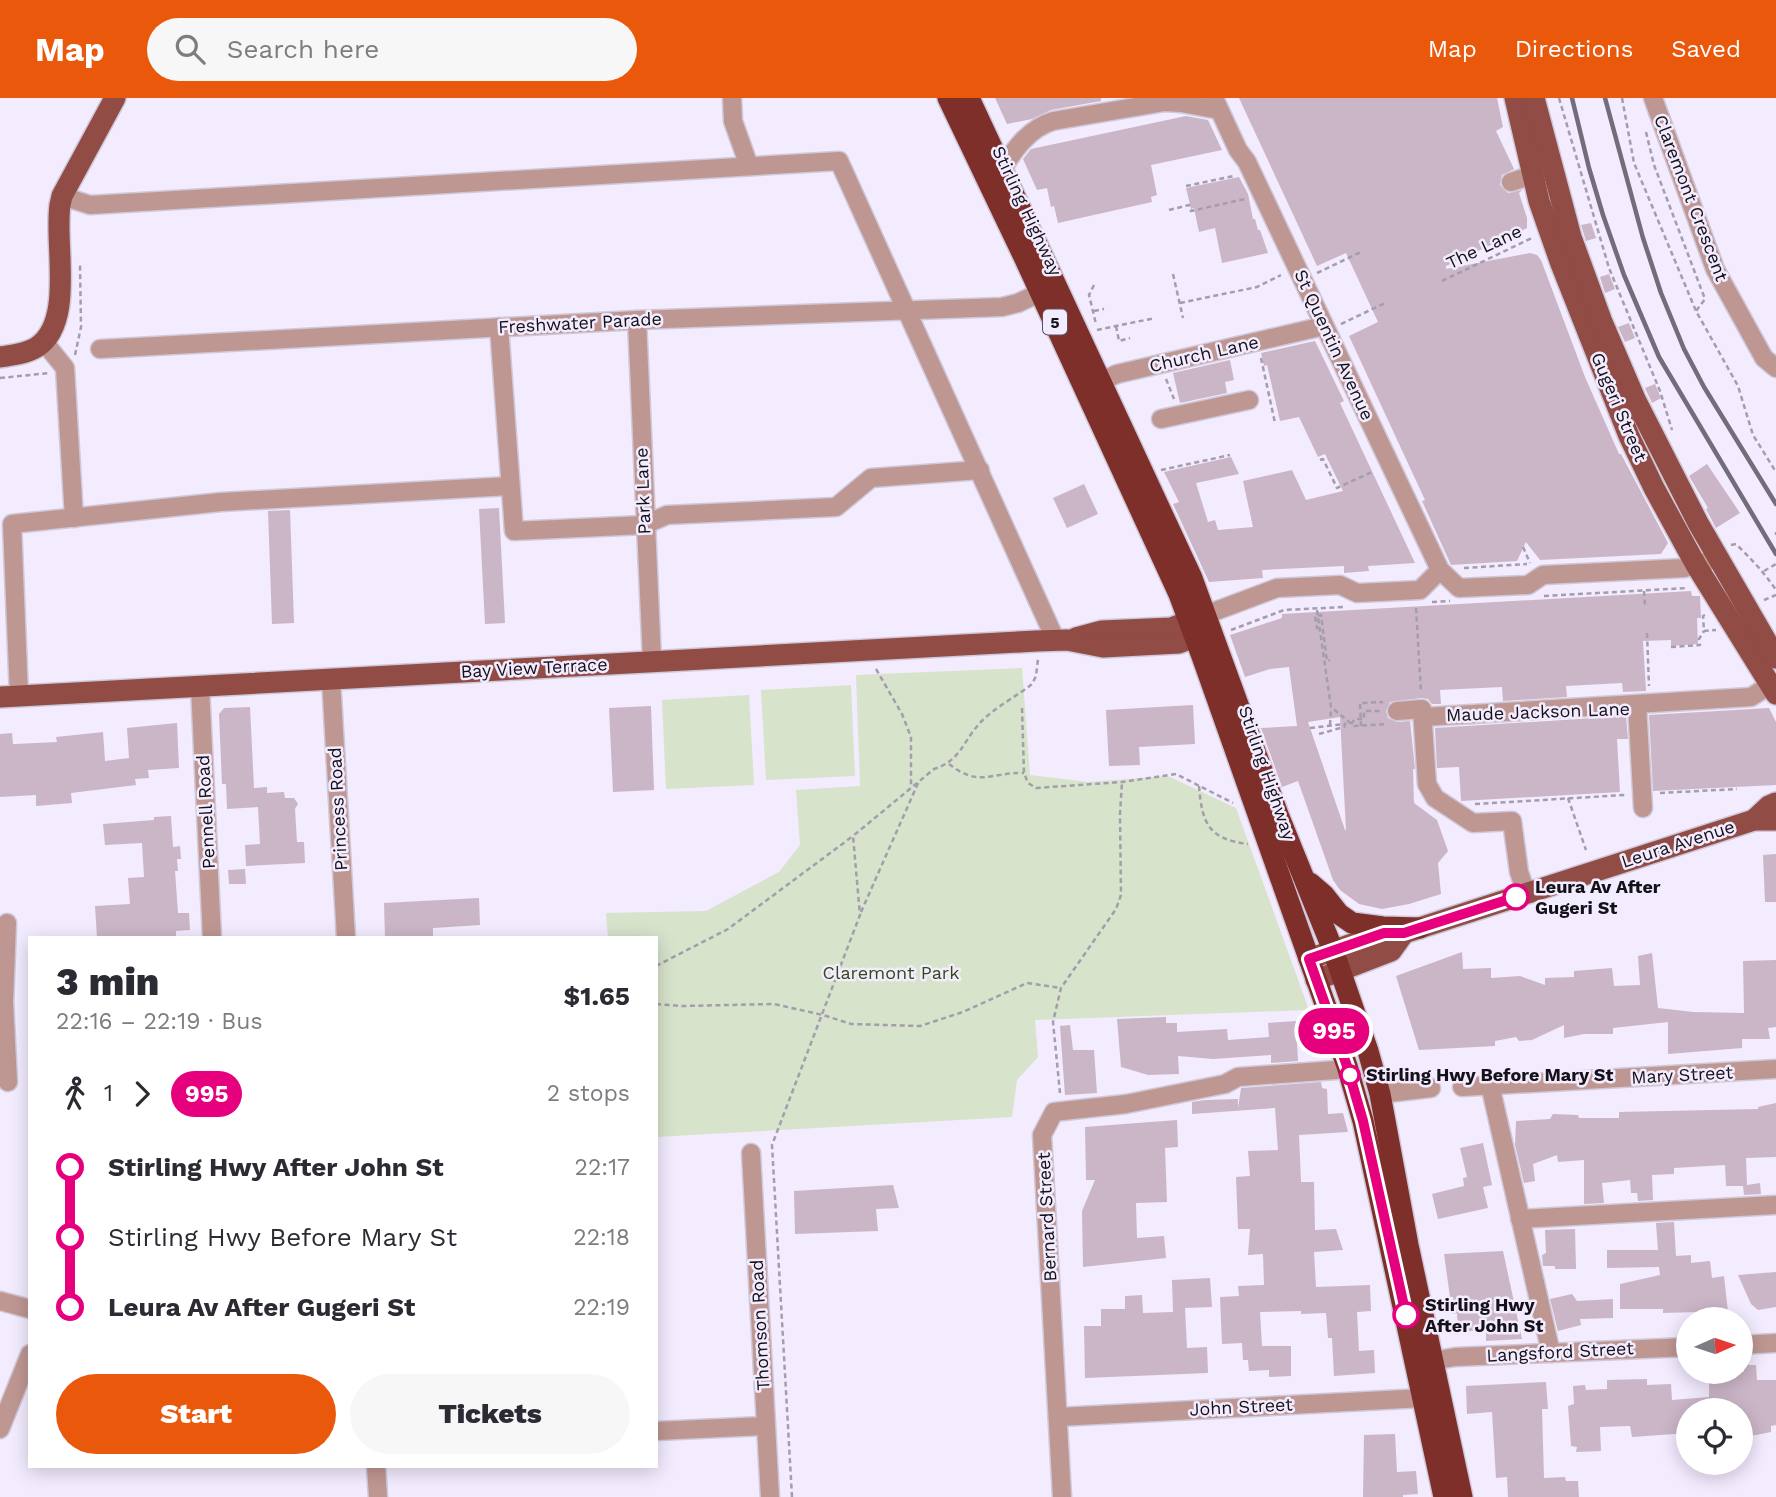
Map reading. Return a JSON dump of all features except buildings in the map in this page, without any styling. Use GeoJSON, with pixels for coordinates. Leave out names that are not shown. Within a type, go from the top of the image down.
{"type":"FeatureCollection","features":[{"type":"Feature","properties":{"kind":"highway","name":"Stirling Highway"},"geometry":{"type":"LineString","coordinates":[[948,98],[1048,289],[1093,385],[1192,578],[1200,626],[1363,1121],[1444,1497]]}},
{"type":"Feature","properties":{"kind":"highway","name":"Stirling Highway"},"geometry":{"type":"LineString","coordinates":[[969,98],[1003,168],[1048,289]]}},
{"type":"Feature","properties":{"kind":"highway","name":"Stirling Highway"},"geometry":{"type":"LineString","coordinates":[[1200,626],[1306,879],[1368,1051],[1380,1094],[1461,1497]]}},
{"type":"Feature","properties":{"kind":"highway"},"geometry":{"type":"LineString","coordinates":[[1306,879],[1325,895],[1339,914],[1352,923],[1412,931]]}},
{"type":"Feature","properties":{"kind":"main road"},"geometry":{"type":"LineString","coordinates":[[0,357],[26,352],[44,342],[53,328],[59,308],[59,214],[62,196],[116,98]]}},
{"type":"Feature","properties":{"kind":"main road","name":"Gugeri Street"},"geometry":{"type":"LineString","coordinates":[[1515,98],[1542,172],[1571,237],[1635,399],[1721,552],[1776,658]]}},
{"type":"Feature","properties":{"kind":"main road","name":"Gugeri Street"},"geometry":{"type":"LineString","coordinates":[[1534,98],[1542,172],[1561,264],[1629,436],[1696,565],[1773,690]]}},
{"type":"Feature","properties":{"kind":"main road","name":"Bay View Terrace"},"geometry":{"type":"LineString","coordinates":[[9,697],[1053,641],[1102,631],[1200,626]]}},
{"type":"Feature","properties":{"kind":"main road","name":"Leura Avenue"},"geometry":{"type":"LineString","coordinates":[[1754,820],[1776,803]]}},
{"type":"Feature","properties":{"kind":"main road","name":"Leura Avenue"},"geometry":{"type":"LineString","coordinates":[[1309,959],[1384,933],[1412,931],[1754,820],[1776,820]]}},
{"type":"Feature","properties":{"kind":"main road","name":"Leura Avenue"},"geometry":{"type":"LineString","coordinates":[[1316,980],[1391,951],[1412,931]]}},
{"type":"Feature","properties":{"kind":"street"},"geometry":{"type":"LineString","coordinates":[[732,98],[733,121],[749,166]]}},
{"type":"Feature","properties":{"kind":"street","name":"Claremont Crescent"},"geometry":{"type":"LineString","coordinates":[[1653,98],[1715,269],[1764,358],[1776,368]]}},
{"type":"Feature","properties":{"kind":"street"},"geometry":{"type":"LineString","coordinates":[[1003,168],[1031,132],[1052,121],[1165,102],[1216,104]]}},
{"type":"Feature","properties":{"kind":"street","name":"St Quentin Avenue"},"geometry":{"type":"LineString","coordinates":[[1216,104],[1226,141],[1247,162],[1333,325],[1440,570],[1459,588],[1528,584],[1543,575],[1685,568],[1696,565]]}},
{"type":"Feature","properties":{"kind":"street"},"geometry":{"type":"LineString","coordinates":[[62,196],[90,205],[839,161],[1053,641]]}},
{"type":"Feature","properties":{"kind":"street"},"geometry":{"type":"LineString","coordinates":[[1511,182],[1542,172]]}},
{"type":"Feature","properties":{"kind":"street","name":"Freshwater Parade"},"geometry":{"type":"LineString","coordinates":[[100,349],[637,320],[1002,307],[1018,303],[1048,289]]}},
{"type":"Feature","properties":{"kind":"street","name":"Park Lane"},"geometry":{"type":"LineString","coordinates":[[637,320],[652,662]]}},
{"type":"Feature","properties":{"kind":"street","name":"Church Lane"},"geometry":{"type":"LineString","coordinates":[[1093,385],[1117,374],[1333,325]]}},
{"type":"Feature","properties":{"kind":"street"},"geometry":{"type":"LineString","coordinates":[[499,327],[514,531],[645,525],[667,515],[836,507],[871,478],[979,470]]}},
{"type":"Feature","properties":{"kind":"street"},"geometry":{"type":"LineString","coordinates":[[44,342],[65,368],[74,519]]}},
{"type":"Feature","properties":{"kind":"street"},"geometry":{"type":"LineString","coordinates":[[1161,419],[1249,400]]}},
{"type":"Feature","properties":{"kind":"street"},"geometry":{"type":"LineString","coordinates":[[9,697],[12,524],[221,502],[510,486]]}},
{"type":"Feature","properties":{"kind":"street"},"geometry":{"type":"LineString","coordinates":[[1696,565],[1721,552]]}},
{"type":"Feature","properties":{"kind":"street","name":"Bay View Terrace"},"geometry":{"type":"LineString","coordinates":[[1200,626],[1277,589],[1339,585],[1357,593],[1420,590],[1440,570]]}},
{"type":"Feature","properties":{"kind":"street","name":"Princess Road"},"geometry":{"type":"LineString","coordinates":[[331,679],[346,936]]}},
{"type":"Feature","properties":{"kind":"street","name":"Pennell Road"},"geometry":{"type":"LineString","coordinates":[[200,686],[212,936]]}},
{"type":"Feature","properties":{"kind":"street"},"geometry":{"type":"LineString","coordinates":[[1637,705],[1751,697],[1773,690]]}},
{"type":"Feature","properties":{"kind":"street","name":"Maude Jackson Lane"},"geometry":{"type":"LineString","coordinates":[[1388,710],[1422,713],[1637,705],[1643,801]]}},
{"type":"Feature","properties":{"kind":"street"},"geometry":{"type":"LineString","coordinates":[[1422,713],[1428,789],[1435,798],[1473,823],[1512,821],[1519,872],[1526,893]]}},
{"type":"Feature","properties":{"kind":"street"},"geometry":{"type":"LineString","coordinates":[[7,923],[2,1002],[8,1082]]}},
{"type":"Feature","properties":{"kind":"street"},"geometry":{"type":"LineString","coordinates":[[1057,1111],[1126,1104],[1225,1084],[1238,1077],[1336,1070],[1347,1066]]}},
{"type":"Feature","properties":{"kind":"street","name":"Mary Street"},"geometry":{"type":"LineString","coordinates":[[1462,1087],[1776,1069]]}},
{"type":"Feature","properties":{"kind":"street"},"geometry":{"type":"LineString","coordinates":[[1490,1085],[1551,1353]]}},
{"type":"Feature","properties":{"kind":"street"},"geometry":{"type":"LineString","coordinates":[[1380,1094],[1432,1088]]}},
{"type":"Feature","properties":{"kind":"street","name":"Bernard Street"},"geometry":{"type":"LineString","coordinates":[[1057,1111],[1042,1135],[1062,1497]]}},
{"type":"Feature","properties":{"kind":"street","name":"Thomson Road"},"geometry":{"type":"LineString","coordinates":[[751,1153],[770,1497]]}},
{"type":"Feature","properties":{"kind":"street"},"geometry":{"type":"LineString","coordinates":[[1520,1219],[1776,1205]]}},
{"type":"Feature","properties":{"kind":"street"},"geometry":{"type":"LineString","coordinates":[[0,1301],[28,1308]]}},
{"type":"Feature","properties":{"kind":"street"},"geometry":{"type":"LineString","coordinates":[[1754,1344],[1776,1343]]}},
{"type":"Feature","properties":{"kind":"street","name":"Langsford Street"},"geometry":{"type":"LineString","coordinates":[[1432,1361],[1455,1357],[1676,1348]]}},
{"type":"Feature","properties":{"kind":"street"},"geometry":{"type":"LineString","coordinates":[[0,1429],[28,1359]]}},
{"type":"Feature","properties":{"kind":"street","name":"John Street"},"geometry":{"type":"LineString","coordinates":[[1058,1417],[1424,1398]]}},
{"type":"Feature","properties":{"kind":"street"},"geometry":{"type":"LineString","coordinates":[[658,1431],[765,1426]]}},
{"type":"Feature","properties":{"kind":"street"},"geometry":{"type":"LineString","coordinates":[[376,1468],[378,1497]]}},
{"type":"Feature","properties":{"kind":"path"},"geometry":{"type":"LineString","coordinates":[[1559,98],[1609,268],[1660,391],[1673,431]]}},
{"type":"Feature","properties":{"kind":"path"},"geometry":{"type":"LineString","coordinates":[[1622,98],[1634,163],[1696,311],[1738,386],[1753,435],[1776,472]]}},
{"type":"Feature","properties":{"kind":"path"},"geometry":{"type":"LineString","coordinates":[[1645,125],[1654,165],[1705,299],[1696,311]]}},
{"type":"Feature","properties":{"kind":"path"},"geometry":{"type":"LineString","coordinates":[[1186,186],[1241,174]]}},
{"type":"Feature","properties":{"kind":"path"},"geometry":{"type":"LineString","coordinates":[[1169,210],[1189,205],[1191,211],[1252,198]]}},
{"type":"Feature","properties":{"kind":"path","name":"The Lane"},"geometry":{"type":"LineString","coordinates":[[1442,281],[1537,236]]}},
{"type":"Feature","properties":{"kind":"path"},"geometry":{"type":"LineString","coordinates":[[1317,273],[1363,251]]}},
{"type":"Feature","properties":{"kind":"path"},"geometry":{"type":"LineString","coordinates":[[1180,303],[1257,286],[1286,273]]}},
{"type":"Feature","properties":{"kind":"path"},"geometry":{"type":"LineString","coordinates":[[1173,274],[1183,318]]}},
{"type":"Feature","properties":{"kind":"path"},"geometry":{"type":"LineString","coordinates":[[1094,285],[1089,295],[1097,330]]}},
{"type":"Feature","properties":{"kind":"path"},"geometry":{"type":"LineString","coordinates":[[1333,325],[1387,302]]}},
{"type":"Feature","properties":{"kind":"path"},"geometry":{"type":"LineString","coordinates":[[1093,311],[1104,309]]}},
{"type":"Feature","properties":{"kind":"path"},"geometry":{"type":"LineString","coordinates":[[1089,332],[1156,318]]}},
{"type":"Feature","properties":{"kind":"path"},"geometry":{"type":"LineString","coordinates":[[1115,326],[1119,341],[1130,338]]}},
{"type":"Feature","properties":{"kind":"path"},"geometry":{"type":"LineString","coordinates":[[1259,351],[1275,423]]}},
{"type":"Feature","properties":{"kind":"path"},"geometry":{"type":"LineString","coordinates":[[1164,372],[1176,402]]}},
{"type":"Feature","properties":{"kind":"path"},"geometry":{"type":"LineString","coordinates":[[1155,471],[1230,455]]}},
{"type":"Feature","properties":{"kind":"path"},"geometry":{"type":"LineString","coordinates":[[1320,460],[1323,459],[1336,488],[1378,469]]}},
{"type":"Feature","properties":{"kind":"path"},"geometry":{"type":"LineString","coordinates":[[1721,552],[1736,544],[1764,572],[1776,590]]}},
{"type":"Feature","properties":{"kind":"path"},"geometry":{"type":"LineString","coordinates":[[1523,547],[1530,564]]}},
{"type":"Feature","properties":{"kind":"path"},"geometry":{"type":"LineString","coordinates":[[1764,572],[1776,564]]}},
{"type":"Feature","properties":{"kind":"path"},"geometry":{"type":"LineString","coordinates":[[1644,591],[1645,605]]}},
{"type":"Feature","properties":{"kind":"path"},"geometry":{"type":"LineString","coordinates":[[1758,604],[1776,595]]}},
{"type":"Feature","properties":{"kind":"path"},"geometry":{"type":"LineString","coordinates":[[1416,603],[1422,713]]}},
{"type":"Feature","properties":{"kind":"path"},"geometry":{"type":"LineString","coordinates":[[1317,608],[1331,707],[1329,725]]}},
{"type":"Feature","properties":{"kind":"path"},"geometry":{"type":"LineString","coordinates":[[1671,647],[1700,645],[1699,639],[1704,631],[1703,617],[1712,610]]}},
{"type":"Feature","properties":{"kind":"path"},"geometry":{"type":"LineString","coordinates":[[1320,628],[1317,628],[1315,616],[1321,615],[1328,661],[1330,660]]}},
{"type":"Feature","properties":{"kind":"path"},"geometry":{"type":"LineString","coordinates":[[1704,631],[1716,630],[1721,626]]}},
{"type":"Feature","properties":{"kind":"path"},"geometry":{"type":"LineString","coordinates":[[1316,639],[1324,638]]}},
{"type":"Feature","properties":{"kind":"path"},"geometry":{"type":"LineString","coordinates":[[658,965],[728,929],[853,836],[934,769],[948,764],[965,746],[980,723],[1032,684],[1039,661],[1053,641]]}},
{"type":"Feature","properties":{"kind":"path"},"geometry":{"type":"LineString","coordinates":[[867,650],[902,714],[911,737],[911,787]]}},
{"type":"Feature","properties":{"kind":"path"},"geometry":{"type":"LineString","coordinates":[[1361,726],[1360,703],[1371,702]]}},
{"type":"Feature","properties":{"kind":"path"},"geometry":{"type":"LineString","coordinates":[[1331,707],[1345,722],[1353,725],[1355,719],[1364,719],[1364,711],[1388,710]]}},
{"type":"Feature","properties":{"kind":"path"},"geometry":{"type":"LineString","coordinates":[[1022,708],[1024,773],[1028,783],[1035,788],[1122,782],[1177,774],[1235,804],[1239,802]]}},
{"type":"Feature","properties":{"kind":"path"},"geometry":{"type":"LineString","coordinates":[[1310,728],[1345,722]]}},
{"type":"Feature","properties":{"kind":"path"},"geometry":{"type":"LineString","coordinates":[[1319,734],[1344,727],[1345,722]]}},
{"type":"Feature","properties":{"kind":"path"},"geometry":{"type":"LineString","coordinates":[[948,764],[961,774],[974,778],[1024,773]]}},
{"type":"Feature","properties":{"kind":"path"},"geometry":{"type":"LineString","coordinates":[[792,1497],[772,1145],[860,915],[919,781]]}},
{"type":"Feature","properties":{"kind":"path"},"geometry":{"type":"LineString","coordinates":[[1057,1111],[1053,1022],[1061,988],[1116,909],[1121,895],[1122,782]]}},
{"type":"Feature","properties":{"kind":"path"},"geometry":{"type":"LineString","coordinates":[[1199,786],[1201,808],[1207,826],[1230,842],[1255,845]]}},
{"type":"Feature","properties":{"kind":"path"},"geometry":{"type":"LineString","coordinates":[[1476,804],[1568,798],[1643,801],[1737,789]]}},
{"type":"Feature","properties":{"kind":"path"},"geometry":{"type":"LineString","coordinates":[[1568,798],[1586,850]]}},
{"type":"Feature","properties":{"kind":"path"},"geometry":{"type":"LineString","coordinates":[[853,836],[860,915]]}},
{"type":"Feature","properties":{"kind":"path"},"geometry":{"type":"LineString","coordinates":[[658,1004],[774,1004],[851,1024],[920,1026],[963,1012],[1027,983],[1061,988]]}},
{"type":"Feature","properties":{"kind":"green space","name":"Claremont Park"},"geometry":{"type":"Polygon","coordinates":[[[1022,668],[1030,775],[1088,782],[1168,776],[1236,808],[1309,1010],[1035,1020],[1038,1057],[1017,1080],[1012,1117],[658,1137],[658,936],[608,936],[606,913],[706,911],[779,872],[800,845],[796,790],[860,786],[856,675],[1022,668]]]}},
{"type":"Feature","properties":{"kind":"green space"},"geometry":{"type":"Polygon","coordinates":[[[851,685],[855,776],[766,780],[761,690],[851,685]]]}},
{"type":"Feature","properties":{"kind":"green space"},"geometry":{"type":"Polygon","coordinates":[[[749,695],[754,785],[666,789],[662,700],[749,695]]]}},
{"type":"Feature","properties":{"kind":"railway"},"geometry":{"type":"LineString","coordinates":[[1572,98],[1603,215],[1624,275],[1659,357],[1776,554]]}},
{"type":"Feature","properties":{"kind":"railway"},"geometry":{"type":"LineString","coordinates":[[1605,98],[1643,238],[1661,293],[1684,349],[1704,387],[1776,504]]}},
{"type":"Feature","properties":{"kind":"bus line","name":"995"},"geometry":{"type":"LineString","coordinates":[[1406,1315],[1363,1121],[1347,1066],[1309,959],[1384,933],[1404,933],[1516,897]]}},
{"type":"Feature","properties":{"kind":"place","name":"Leura Av After Gugeri St"},"geometry":{"type":"Point","coordinates":[1516,897]}},
{"type":"Feature","properties":{"kind":"place","name":"Stirling Hwy Before Mary St"},"geometry":{"type":"Point","coordinates":[1350,1075]}},
{"type":"Feature","properties":{"kind":"place","name":"Stirling Hwy After John St"},"geometry":{"type":"Point","coordinates":[1406,1315]}}]}
